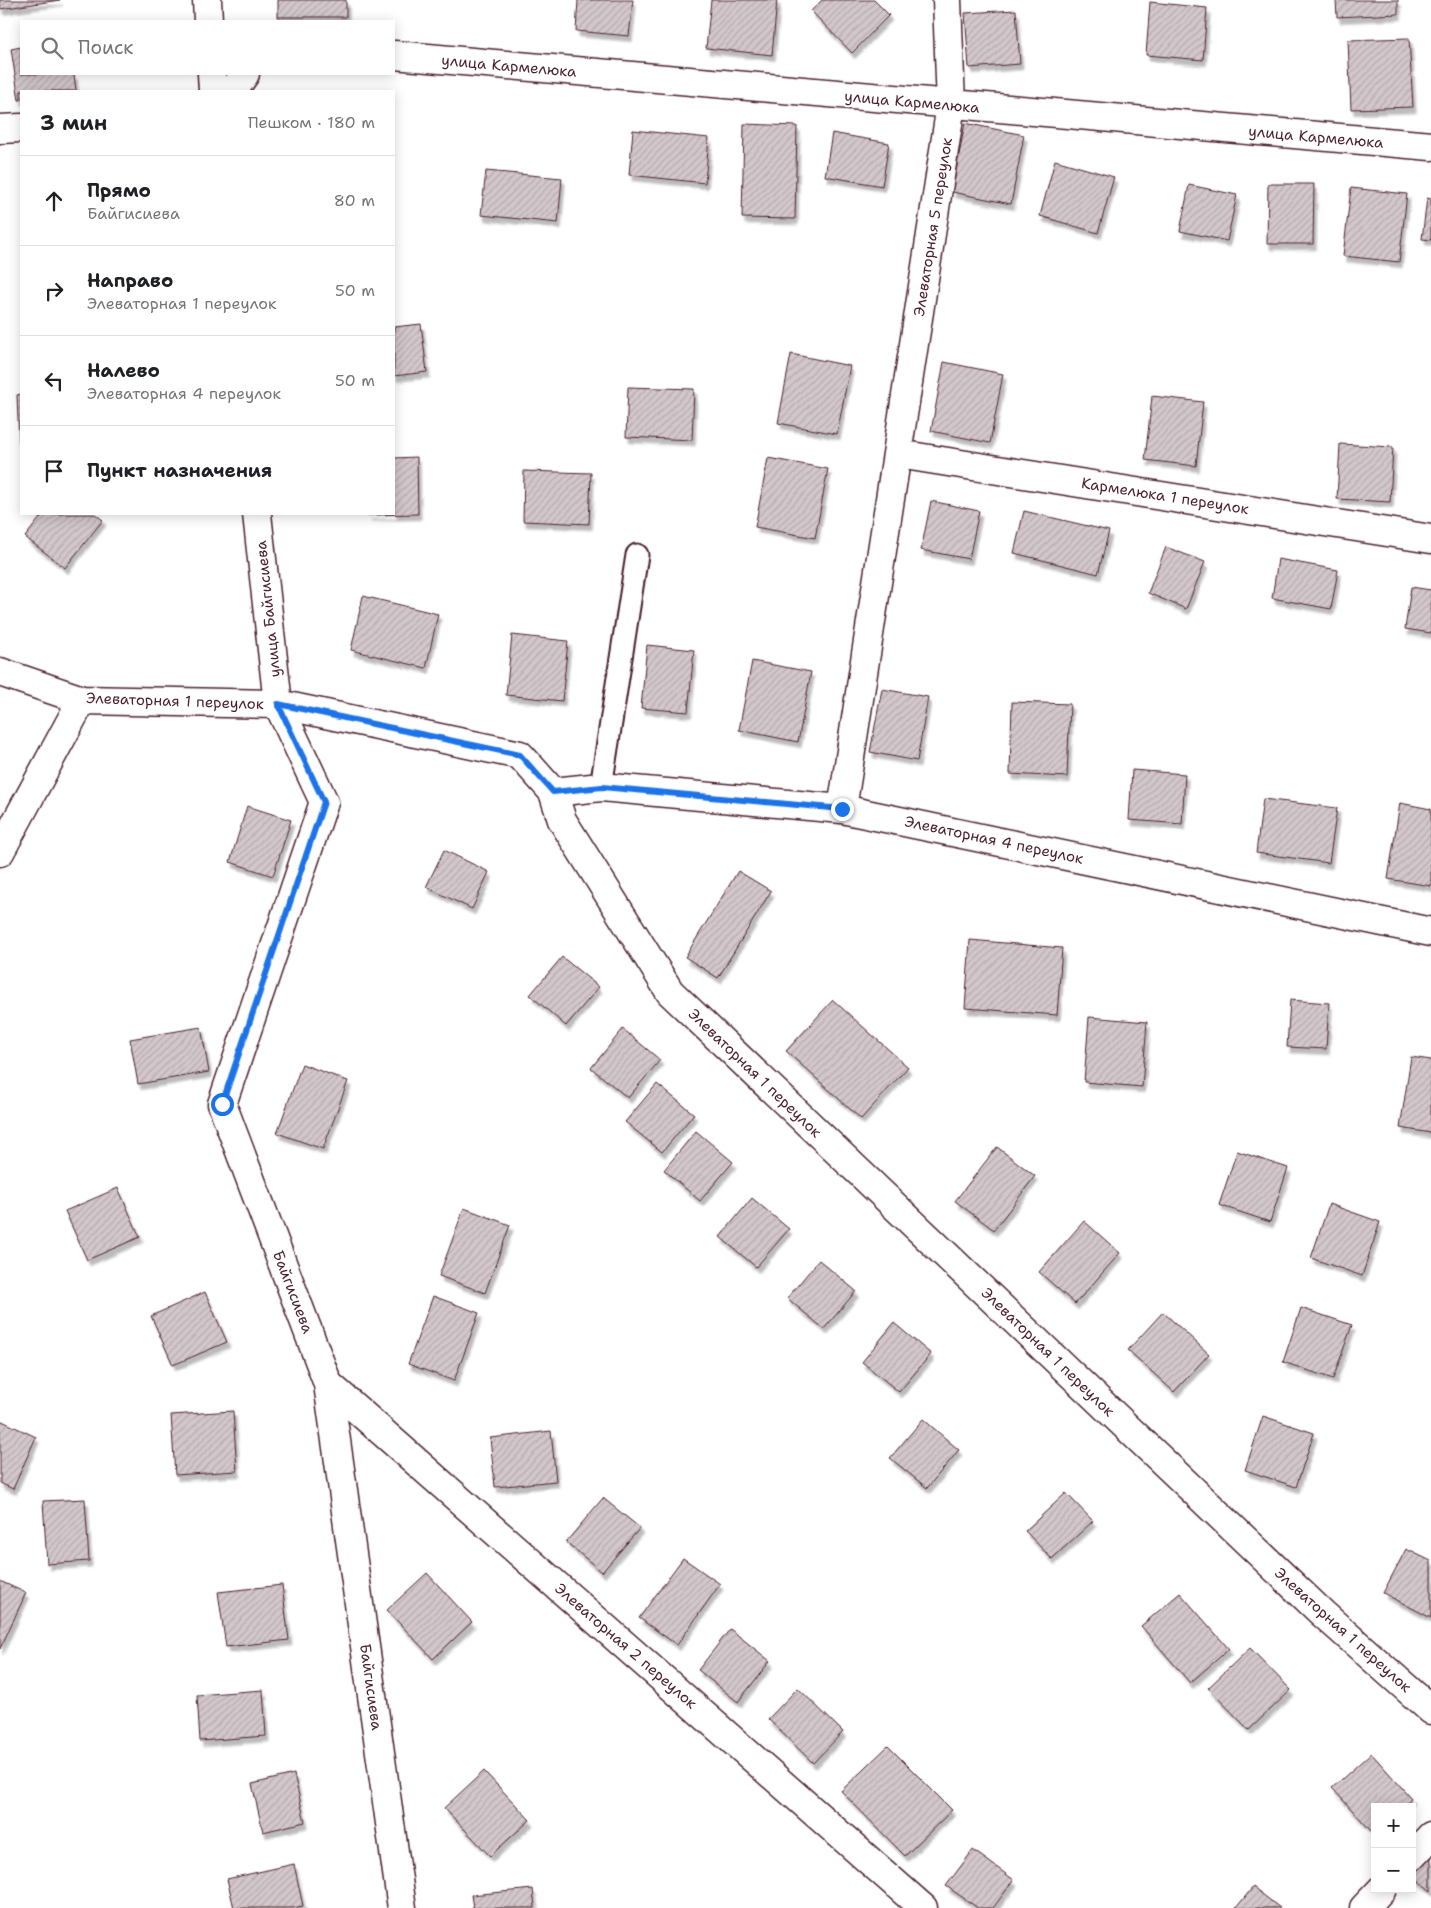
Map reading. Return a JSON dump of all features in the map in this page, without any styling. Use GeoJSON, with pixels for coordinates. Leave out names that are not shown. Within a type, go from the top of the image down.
{"type":"FeatureCollection","features":[{"type":"Feature","properties":{"kind":"street"},"geometry":{"type":"LineString","coordinates":[[207,0],[208,20]]}},
{"type":"Feature","properties":{"kind":"street","name":"Элеваторная 5 переулок"},"geometry":{"type":"LineString","coordinates":[[842,809],[951,105],[947,0]]}},
{"type":"Feature","properties":{"kind":"street","name":"улица Кармелюка"},"geometry":{"type":"LineString","coordinates":[[395,55],[1431,146]]}},
{"type":"Feature","properties":{"kind":"street"},"geometry":{"type":"LineString","coordinates":[[212,75],[213,90]]}},
{"type":"Feature","properties":{"kind":"street"},"geometry":{"type":"LineString","coordinates":[[235,90],[244,75]]}},
{"type":"Feature","properties":{"kind":"street"},"geometry":{"type":"LineString","coordinates":[[0,129],[20,128]]}},
{"type":"Feature","properties":{"kind":"street","name":"Кармелюка 1 переулок"},"geometry":{"type":"LineString","coordinates":[[898,454],[1431,539]]}},
{"type":"Feature","properties":{"kind":"street","name":"улица Байгисиева"},"geometry":{"type":"LineString","coordinates":[[257,515],[278,704]]}},
{"type":"Feature","properties":{"kind":"street","name":"Элеваторная 1 переулок"},"geometry":{"type":"LineString","coordinates":[[0,672],[82,700],[278,704],[520,755],[553,792],[562,820],[670,992],[1322,1613],[1431,1710]]}},
{"type":"Feature","properties":{"kind":"street"},"geometry":{"type":"LineString","coordinates":[[0,852],[82,700]]}},
{"type":"Feature","properties":{"kind":"street","name":"Байгисиева"},"geometry":{"type":"LineString","coordinates":[[278,704],[324,802],[222,1104],[328,1384],[402,1908]]}},
{"type":"Feature","properties":{"kind":"street","name":"Элеваторная 4 переулок"},"geometry":{"type":"LineString","coordinates":[[553,792],[602,787],[842,809],[1431,932]]}},
{"type":"Feature","properties":{"kind":"street","name":"Элеваторная 2 переулок"},"geometry":{"type":"LineString","coordinates":[[328,1384],[923,1908]]}},
{"type":"Feature","properties":{"kind":"street"},"geometry":{"type":"LineString","coordinates":[[1416,1852],[1431,1836]]}},
{"type":"Feature","properties":{"kind":"street"},"geometry":{"type":"LineString","coordinates":[[1364,1908],[1378,1893]]}},
{"type":"Feature","properties":{"kind":"lane"},"geometry":{"type":"LineString","coordinates":[[602,787],[637,555]]}},
{"type":"Feature","properties":{"kind":"building"},"geometry":{"type":"Polygon","coordinates":[[[0,0],[60,0],[0,9],[0,0]]]}},
{"type":"Feature","properties":{"kind":"building"},"geometry":{"type":"Polygon","coordinates":[[[278,0],[346,0],[346,17],[278,17],[278,0]]]}},
{"type":"Feature","properties":{"kind":"building"},"geometry":{"type":"Polygon","coordinates":[[[578,0],[633,0],[629,36],[576,31],[578,0]]]}},
{"type":"Feature","properties":{"kind":"building"},"geometry":{"type":"Polygon","coordinates":[[[711,0],[777,0],[772,55],[706,48],[711,0]]]}},
{"type":"Feature","properties":{"kind":"building"},"geometry":{"type":"Polygon","coordinates":[[[822,0],[874,0],[889,15],[852,53],[811,11],[822,0]]]}},
{"type":"Feature","properties":{"kind":"building"},"geometry":{"type":"Polygon","coordinates":[[[1336,0],[1398,0],[1398,14],[1337,17],[1336,0]]]}},
{"type":"Feature","properties":{"kind":"building"},"geometry":{"type":"Polygon","coordinates":[[[1150,2],[1207,8],[1203,60],[1146,55],[1150,2]]]}},
{"type":"Feature","properties":{"kind":"building"},"geometry":{"type":"Polygon","coordinates":[[[1016,10],[1020,64],[969,68],[965,13],[1016,10]]]}},
{"type":"Feature","properties":{"kind":"building"},"geometry":{"type":"Polygon","coordinates":[[[1409,38],[1413,107],[1351,109],[1348,40],[1409,38]]]}},
{"type":"Feature","properties":{"kind":"building"},"geometry":{"type":"Polygon","coordinates":[[[20,47],[20,75],[74,75],[76,90],[20,90],[19,100],[11,49],[20,47]]]}},
{"type":"Feature","properties":{"kind":"building"},"geometry":{"type":"Polygon","coordinates":[[[965,123],[1024,135],[1011,204],[952,192],[965,123]]]}},
{"type":"Feature","properties":{"kind":"building"},"geometry":{"type":"Polygon","coordinates":[[[744,124],[797,126],[795,219],[742,218],[744,124]]]}},
{"type":"Feature","properties":{"kind":"building"},"geometry":{"type":"Polygon","coordinates":[[[633,130],[709,138],[705,183],[629,175],[633,130]]]}},
{"type":"Feature","properties":{"kind":"building"},"geometry":{"type":"Polygon","coordinates":[[[832,133],[889,143],[882,186],[825,176],[832,133]]]}},
{"type":"Feature","properties":{"kind":"building"},"geometry":{"type":"Polygon","coordinates":[[[1055,160],[1114,177],[1098,233],[1040,216],[1055,160]]]}},
{"type":"Feature","properties":{"kind":"building"},"geometry":{"type":"Polygon","coordinates":[[[486,171],[562,178],[558,223],[481,215],[486,171]]]}},
{"type":"Feature","properties":{"kind":"building"},"geometry":{"type":"Polygon","coordinates":[[[1268,184],[1314,184],[1313,244],[1267,244],[1268,184]]]}},
{"type":"Feature","properties":{"kind":"building"},"geometry":{"type":"Polygon","coordinates":[[[1189,185],[1237,195],[1227,241],[1180,231],[1189,185]]]}},
{"type":"Feature","properties":{"kind":"building"},"geometry":{"type":"Polygon","coordinates":[[[1351,188],[1407,194],[1399,262],[1343,256],[1351,188]]]}},
{"type":"Feature","properties":{"kind":"building"},"geometry":{"type":"Polygon","coordinates":[[[1427,198],[1431,199],[1431,240],[1422,239],[1427,198]]]}},
{"type":"Feature","properties":{"kind":"building"},"geometry":{"type":"Polygon","coordinates":[[[421,324],[427,372],[395,376],[395,327],[421,324]]]}},
{"type":"Feature","properties":{"kind":"building"},"geometry":{"type":"Polygon","coordinates":[[[791,354],[850,366],[837,434],[778,423],[791,354]]]}},
{"type":"Feature","properties":{"kind":"building"},"geometry":{"type":"Polygon","coordinates":[[[944,362],[1003,374],[990,443],[931,431],[944,362]]]}},
{"type":"Feature","properties":{"kind":"building"},"geometry":{"type":"Polygon","coordinates":[[[628,387],[694,389],[692,440],[626,437],[628,387]]]}},
{"type":"Feature","properties":{"kind":"building"},"geometry":{"type":"Polygon","coordinates":[[[20,394],[20,443],[19,443],[17,395],[20,394]]]}},
{"type":"Feature","properties":{"kind":"building"},"geometry":{"type":"Polygon","coordinates":[[[1152,396],[1203,402],[1196,466],[1145,460],[1152,396]]]}},
{"type":"Feature","properties":{"kind":"building"},"geometry":{"type":"Polygon","coordinates":[[[1340,444],[1393,447],[1390,502],[1337,499],[1340,444]]]}},
{"type":"Feature","properties":{"kind":"building"},"geometry":{"type":"Polygon","coordinates":[[[417,457],[418,514],[395,514],[395,458],[417,457]]]}},
{"type":"Feature","properties":{"kind":"building"},"geometry":{"type":"Polygon","coordinates":[[[768,458],[828,469],[815,538],[755,527],[768,458]]]}},
{"type":"Feature","properties":{"kind":"building"},"geometry":{"type":"Polygon","coordinates":[[[524,471],[591,473],[589,524],[523,521],[524,471]]]}},
{"type":"Feature","properties":{"kind":"building"},"geometry":{"type":"Polygon","coordinates":[[[931,501],[979,511],[969,559],[921,550],[931,501]]]}},
{"type":"Feature","properties":{"kind":"building"},"geometry":{"type":"Polygon","coordinates":[[[1024,511],[1109,531],[1098,574],[1014,553],[1024,511]]]}},
{"type":"Feature","properties":{"kind":"building"},"geometry":{"type":"Polygon","coordinates":[[[42,515],[96,515],[103,520],[65,568],[25,537],[42,515]]]}},
{"type":"Feature","properties":{"kind":"building"},"geometry":{"type":"Polygon","coordinates":[[[1166,547],[1205,562],[1186,609],[1148,593],[1166,547]]]}},
{"type":"Feature","properties":{"kind":"building"},"geometry":{"type":"Polygon","coordinates":[[[1278,559],[1338,570],[1331,609],[1272,598],[1278,559]]]}},
{"type":"Feature","properties":{"kind":"building"},"geometry":{"type":"Polygon","coordinates":[[[1411,587],[1431,590],[1431,633],[1405,629],[1411,587]]]}},
{"type":"Feature","properties":{"kind":"building"},"geometry":{"type":"Polygon","coordinates":[[[363,596],[438,614],[426,668],[351,650],[363,596]]]}},
{"type":"Feature","properties":{"kind":"building"},"geometry":{"type":"Polygon","coordinates":[[[512,635],[568,641],[562,701],[506,695],[512,635]]]}},
{"type":"Feature","properties":{"kind":"building"},"geometry":{"type":"Polygon","coordinates":[[[647,645],[694,650],[688,712],[641,708],[647,645]]]}},
{"type":"Feature","properties":{"kind":"building"},"geometry":{"type":"Polygon","coordinates":[[[752,661],[811,672],[798,742],[739,730],[752,661]]]}},
{"type":"Feature","properties":{"kind":"building"},"geometry":{"type":"Polygon","coordinates":[[[882,689],[928,697],[917,761],[870,752],[882,689]]]}},
{"type":"Feature","properties":{"kind":"building"},"geometry":{"type":"Polygon","coordinates":[[[1012,702],[1070,704],[1067,777],[1010,774],[1012,702]]]}},
{"type":"Feature","properties":{"kind":"building"},"geometry":{"type":"Polygon","coordinates":[[[1132,770],[1185,774],[1182,824],[1129,820],[1132,770]]]}},
{"type":"Feature","properties":{"kind":"building"},"geometry":{"type":"Polygon","coordinates":[[[1263,799],[1337,808],[1329,863],[1256,853],[1263,799]]]}},
{"type":"Feature","properties":{"kind":"building"},"geometry":{"type":"Polygon","coordinates":[[[1400,803],[1431,809],[1431,886],[1388,879],[1400,803]]]}},
{"type":"Feature","properties":{"kind":"building"},"geometry":{"type":"Polygon","coordinates":[[[247,806],[291,820],[273,876],[230,862],[247,806]]]}},
{"type":"Feature","properties":{"kind":"building"},"geometry":{"type":"Polygon","coordinates":[[[444,850],[489,872],[472,909],[426,887],[444,850]]]}},
{"type":"Feature","properties":{"kind":"building"},"geometry":{"type":"Polygon","coordinates":[[[738,871],[771,891],[718,978],[685,957],[738,871]]]}},
{"type":"Feature","properties":{"kind":"building"},"geometry":{"type":"Polygon","coordinates":[[[970,940],[1062,948],[1057,1015],[965,1008],[970,940]]]}},
{"type":"Feature","properties":{"kind":"building"},"geometry":{"type":"Polygon","coordinates":[[[562,957],[599,987],[566,1026],[530,995],[562,957]]]}},
{"type":"Feature","properties":{"kind":"building"},"geometry":{"type":"Polygon","coordinates":[[[833,1000],[908,1067],[861,1119],[786,1051],[833,1000]]]}},
{"type":"Feature","properties":{"kind":"building"},"geometry":{"type":"Polygon","coordinates":[[[1290,1000],[1329,1003],[1326,1049],[1287,1047],[1290,1000]]]}},
{"type":"Feature","properties":{"kind":"building"},"geometry":{"type":"Polygon","coordinates":[[[1089,1017],[1147,1022],[1142,1087],[1084,1082],[1089,1017]]]}},
{"type":"Feature","properties":{"kind":"building"},"geometry":{"type":"Polygon","coordinates":[[[201,1027],[209,1072],[138,1084],[130,1039],[201,1027]]]}},
{"type":"Feature","properties":{"kind":"building"},"geometry":{"type":"Polygon","coordinates":[[[623,1029],[660,1060],[628,1098],[591,1068],[623,1029]]]}},
{"type":"Feature","properties":{"kind":"building"},"geometry":{"type":"Polygon","coordinates":[[[1411,1057],[1431,1060],[1431,1133],[1400,1128],[1411,1057]]]}},
{"type":"Feature","properties":{"kind":"building"},"geometry":{"type":"Polygon","coordinates":[[[302,1064],[348,1081],[323,1149],[277,1133],[302,1064]]]}},
{"type":"Feature","properties":{"kind":"building"},"geometry":{"type":"Polygon","coordinates":[[[657,1084],[694,1114],[662,1152],[625,1122],[657,1084]]]}},
{"type":"Feature","properties":{"kind":"building"},"geometry":{"type":"Polygon","coordinates":[[[696,1131],[733,1162],[700,1201],[664,1170],[696,1131]]]}},
{"type":"Feature","properties":{"kind":"building"},"geometry":{"type":"Polygon","coordinates":[[[997,1147],[1035,1176],[994,1230],[955,1201],[997,1147]]]}},
{"type":"Feature","properties":{"kind":"building"},"geometry":{"type":"Polygon","coordinates":[[[1237,1151],[1288,1168],[1270,1222],[1219,1205],[1237,1151]]]}},
{"type":"Feature","properties":{"kind":"building"},"geometry":{"type":"Polygon","coordinates":[[[118,1188],[140,1237],[87,1260],[65,1211],[118,1188]]]}},
{"type":"Feature","properties":{"kind":"building"},"geometry":{"type":"Polygon","coordinates":[[[752,1198],[789,1229],[756,1267],[720,1237],[752,1198]]]}},
{"type":"Feature","properties":{"kind":"building"},"geometry":{"type":"Polygon","coordinates":[[[1329,1204],[1380,1222],[1362,1276],[1311,1258],[1329,1204]]]}},
{"type":"Feature","properties":{"kind":"building"},"geometry":{"type":"Polygon","coordinates":[[[464,1208],[510,1225],[485,1293],[439,1276],[464,1208]]]}},
{"type":"Feature","properties":{"kind":"building"},"geometry":{"type":"Polygon","coordinates":[[[1084,1221],[1120,1253],[1075,1304],[1039,1272],[1084,1221]]]}},
{"type":"Feature","properties":{"kind":"building"},"geometry":{"type":"Polygon","coordinates":[[[819,1260],[856,1291],[824,1329],[787,1298],[819,1260]]]}},
{"type":"Feature","properties":{"kind":"building"},"geometry":{"type":"Polygon","coordinates":[[[205,1292],[227,1342],[173,1365],[151,1316],[205,1292]]]}},
{"type":"Feature","properties":{"kind":"building"},"geometry":{"type":"Polygon","coordinates":[[[433,1296],[479,1313],[454,1381],[408,1364],[433,1296]]]}},
{"type":"Feature","properties":{"kind":"building"},"geometry":{"type":"Polygon","coordinates":[[[1301,1308],[1352,1325],[1333,1379],[1283,1362],[1301,1308]]]}},
{"type":"Feature","properties":{"kind":"building"},"geometry":{"type":"Polygon","coordinates":[[[1163,1312],[1209,1354],[1174,1392],[1128,1350],[1163,1312]]]}},
{"type":"Feature","properties":{"kind":"building"},"geometry":{"type":"Polygon","coordinates":[[[894,1323],[931,1354],[899,1392],[862,1362],[894,1323]]]}},
{"type":"Feature","properties":{"kind":"building"},"geometry":{"type":"Polygon","coordinates":[[[233,1411],[237,1471],[175,1475],[171,1415],[233,1411]]]}},
{"type":"Feature","properties":{"kind":"building"},"geometry":{"type":"Polygon","coordinates":[[[1263,1416],[1314,1433],[1296,1487],[1245,1470],[1263,1416]]]}},
{"type":"Feature","properties":{"kind":"building"},"geometry":{"type":"Polygon","coordinates":[[[923,1419],[959,1450],[927,1488],[890,1458],[923,1419]]]}},
{"type":"Feature","properties":{"kind":"building"},"geometry":{"type":"Polygon","coordinates":[[[0,1420],[36,1437],[13,1489],[0,1483],[0,1420]]]}},
{"type":"Feature","properties":{"kind":"building"},"geometry":{"type":"Polygon","coordinates":[[[551,1431],[556,1481],[495,1487],[490,1438],[551,1431]]]}},
{"type":"Feature","properties":{"kind":"building"},"geometry":{"type":"Polygon","coordinates":[[[1066,1493],[1093,1521],[1052,1559],[1025,1531],[1066,1493]]]}},
{"type":"Feature","properties":{"kind":"building"},"geometry":{"type":"Polygon","coordinates":[[[603,1498],[640,1528],[602,1572],[566,1542],[603,1498]]]}},
{"type":"Feature","properties":{"kind":"building"},"geometry":{"type":"Polygon","coordinates":[[[85,1499],[89,1561],[47,1564],[43,1501],[85,1499]]]}},
{"type":"Feature","properties":{"kind":"building"},"geometry":{"type":"Polygon","coordinates":[[[1406,1549],[1431,1561],[1431,1618],[1383,1593],[1406,1549]]]}},
{"type":"Feature","properties":{"kind":"building"},"geometry":{"type":"Polygon","coordinates":[[[683,1558],[720,1584],[677,1645],[639,1618],[683,1558]]]}},
{"type":"Feature","properties":{"kind":"building"},"geometry":{"type":"Polygon","coordinates":[[[427,1573],[472,1622],[433,1659],[387,1610],[427,1573]]]}},
{"type":"Feature","properties":{"kind":"building"},"geometry":{"type":"Polygon","coordinates":[[[0,1581],[26,1593],[0,1649],[0,1581]]]}},
{"type":"Feature","properties":{"kind":"building"},"geometry":{"type":"Polygon","coordinates":[[[282,1585],[289,1640],[226,1647],[218,1592],[282,1585]]]}},
{"type":"Feature","properties":{"kind":"building"},"geometry":{"type":"Polygon","coordinates":[[[1180,1593],[1229,1649],[1190,1683],[1141,1626],[1180,1593]]]}},
{"type":"Feature","properties":{"kind":"building"},"geometry":{"type":"Polygon","coordinates":[[[730,1629],[770,1661],[738,1702],[698,1670],[730,1629]]]}},
{"type":"Feature","properties":{"kind":"building"},"geometry":{"type":"Polygon","coordinates":[[[1250,1648],[1291,1690],[1249,1730],[1208,1688],[1250,1648]]]}},
{"type":"Feature","properties":{"kind":"building"},"geometry":{"type":"Polygon","coordinates":[[[798,1688],[843,1732],[813,1763],[768,1719],[798,1688]]]}},
{"type":"Feature","properties":{"kind":"building"},"geometry":{"type":"Polygon","coordinates":[[[263,1690],[266,1736],[200,1741],[197,1695],[263,1690]]]}},
{"type":"Feature","properties":{"kind":"building"},"geometry":{"type":"Polygon","coordinates":[[[888,1746],[952,1810],[905,1856],[841,1791],[888,1746]]]}},
{"type":"Feature","properties":{"kind":"building"},"geometry":{"type":"Polygon","coordinates":[[[1371,1753],[1411,1798],[1406,1803],[1371,1803],[1371,1831],[1332,1788],[1371,1753]]]}},
{"type":"Feature","properties":{"kind":"building"},"geometry":{"type":"Polygon","coordinates":[[[484,1771],[530,1820],[490,1856],[444,1808],[484,1771]]]}},
{"type":"Feature","properties":{"kind":"building"},"geometry":{"type":"Polygon","coordinates":[[[294,1774],[305,1822],[263,1832],[252,1784],[294,1774]]]}},
{"type":"Feature","properties":{"kind":"building"},"geometry":{"type":"Polygon","coordinates":[[[973,1850],[1014,1880],[993,1908],[978,1908],[946,1886],[973,1850]]]}},
{"type":"Feature","properties":{"kind":"building"},"geometry":{"type":"Polygon","coordinates":[[[1431,1856],[1431,1891],[1416,1878],[1416,1873],[1431,1856]]]}},
{"type":"Feature","properties":{"kind":"building"},"geometry":{"type":"Polygon","coordinates":[[[294,1864],[303,1906],[293,1908],[234,1908],[227,1879],[294,1864]]]}},
{"type":"Feature","properties":{"kind":"building"},"geometry":{"type":"Polygon","coordinates":[[[1253,1887],[1280,1908],[1236,1908],[1253,1887]]]}},
{"type":"Feature","properties":{"kind":"building"},"geometry":{"type":"Polygon","coordinates":[[[533,1889],[535,1908],[473,1908],[471,1895],[533,1889]]]}},
{"type":"Feature","properties":{"kind":"route"},"geometry":{"type":"LineString","coordinates":[[222,1104],[324,802],[278,704],[520,755],[553,792],[602,787],[842,809]]}}]}
